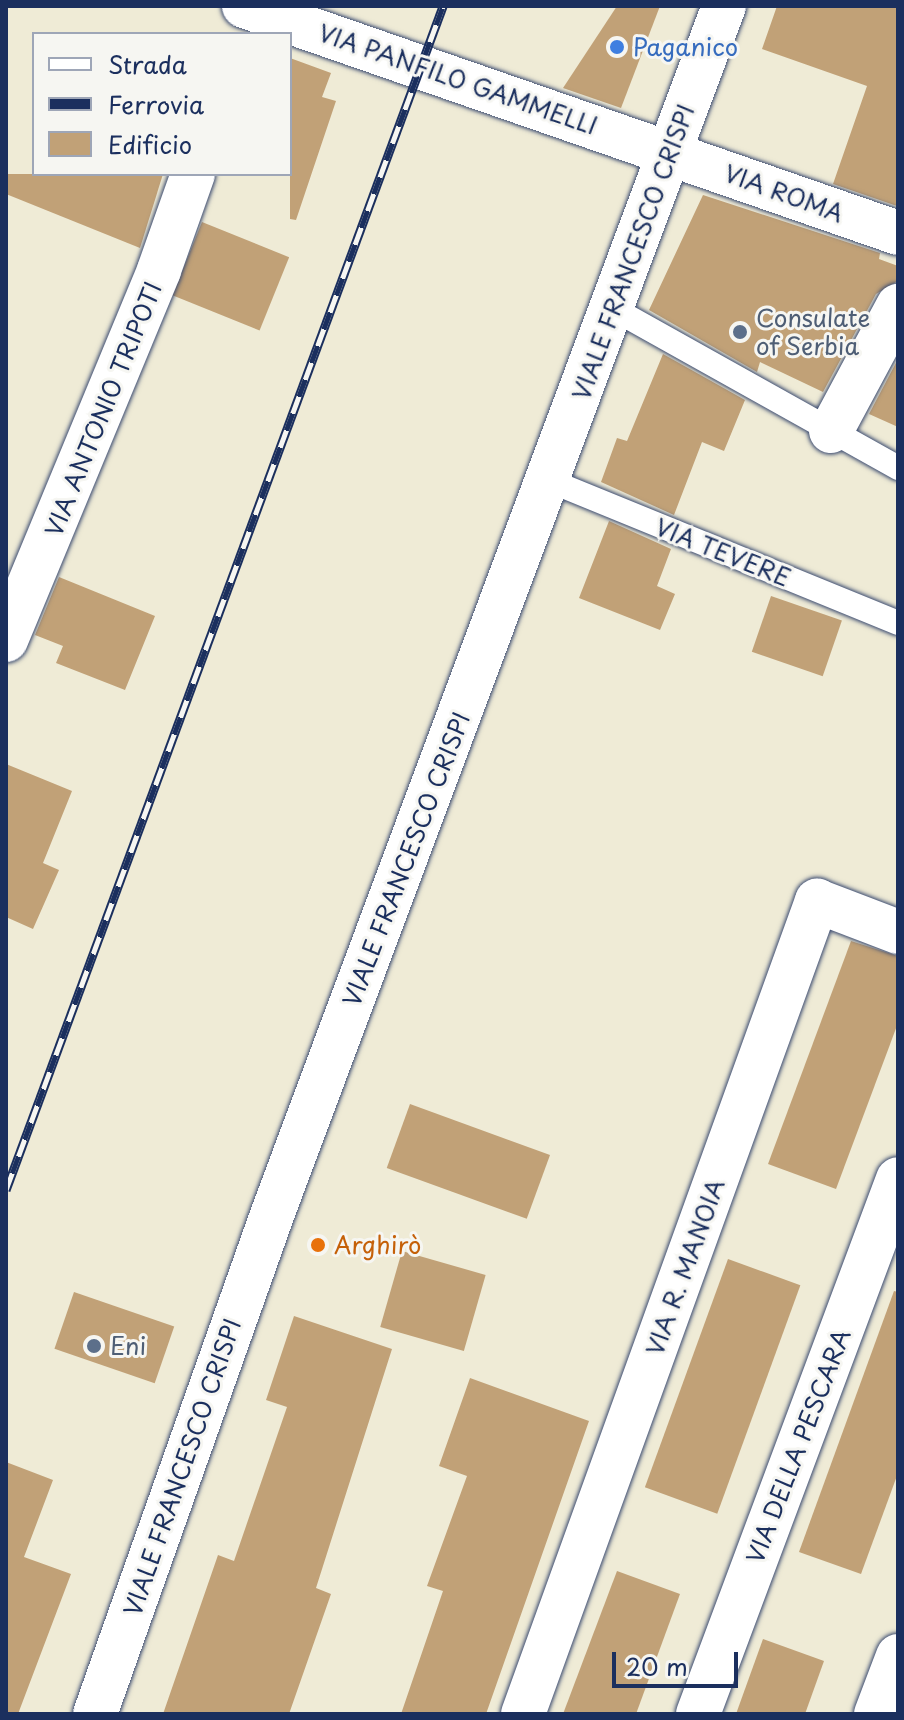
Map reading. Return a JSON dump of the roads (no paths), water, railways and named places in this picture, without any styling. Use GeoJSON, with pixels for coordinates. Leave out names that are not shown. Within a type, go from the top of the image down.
{"type":"FeatureCollection","features":[{"type":"Feature","properties":{"kind":"street","name":"VIALE FRANCESCO CRISPI"},"geometry":{"type":"LineString","coordinates":[[95,1714],[272,1215],[724,6]]}},
{"type":"Feature","properties":{"kind":"street","name":"VIA PANFILO GAMMELLI"},"geometry":{"type":"LineString","coordinates":[[247,14],[671,152]]}},
{"type":"Feature","properties":{"kind":"street","name":"VIA ROMA"},"geometry":{"type":"LineString","coordinates":[[671,152],[898,233]]}},
{"type":"Feature","properties":{"kind":"street","name":"VIA ANTONIO TRIPOTI"},"geometry":{"type":"LineString","coordinates":[[6,640],[159,270],[192,176]]}},
{"type":"Feature","properties":{"kind":"street"},"geometry":{"type":"LineString","coordinates":[[831,431],[898,306]]}},
{"type":"Feature","properties":{"kind":"street","name":"VIA R. MANOIA"},"geometry":{"type":"LineString","coordinates":[[523,1714],[817,901],[898,932]]}},
{"type":"Feature","properties":{"kind":"street","name":"VIA DELLA PESCARA"},"geometry":{"type":"LineString","coordinates":[[698,1714],[898,1179]]}},
{"type":"Feature","properties":{"kind":"street"},"geometry":{"type":"LineString","coordinates":[[876,1714],[898,1656]]}},
{"type":"Feature","properties":{"kind":"lane"},"geometry":{"type":"LineString","coordinates":[[612,308],[898,468]]}},
{"type":"Feature","properties":{"kind":"lane","name":"VIA TEVERE"},"geometry":{"type":"LineString","coordinates":[[548,480],[898,623]]}},
{"type":"Feature","properties":{"kind":"railway"},"geometry":{"type":"LineString","coordinates":[[6,1190],[443,6]]}},
{"type":"Feature","properties":{"kind":"place","name":"Paganico"},"geometry":{"type":"Point","coordinates":[617,47]}},
{"type":"Feature","properties":{"kind":"place","name":"Consulate of Serbia"},"geometry":{"type":"Point","coordinates":[740,332]}},
{"type":"Feature","properties":{"kind":"place","name":"Arghirò"},"geometry":{"type":"Point","coordinates":[318,1245]}},
{"type":"Feature","properties":{"kind":"place","name":"Eni"},"geometry":{"type":"Point","coordinates":[94,1346]}}]}
